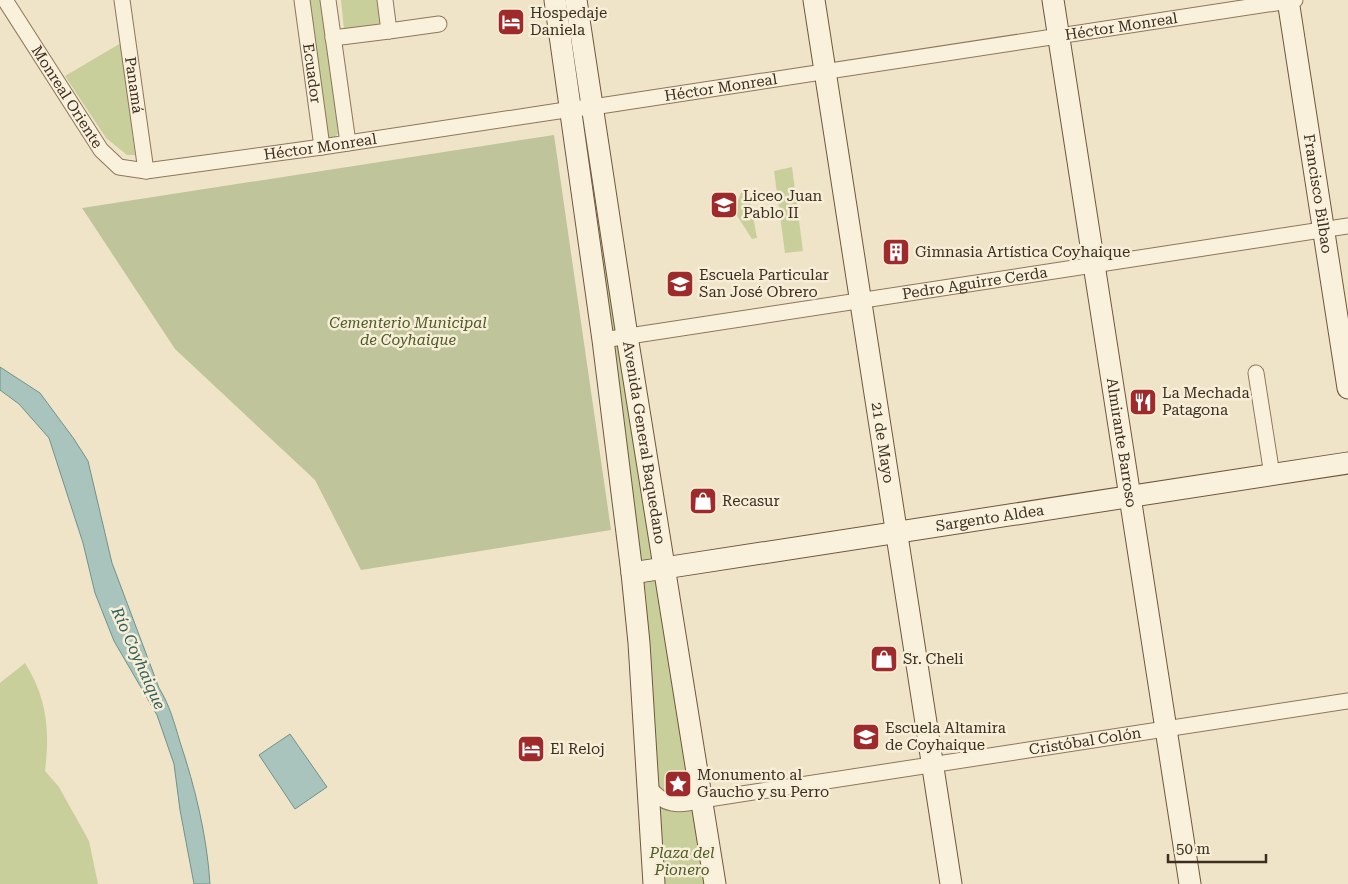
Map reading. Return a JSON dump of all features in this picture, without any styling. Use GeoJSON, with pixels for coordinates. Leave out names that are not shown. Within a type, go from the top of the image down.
{"type":"FeatureCollection","features":[{"type":"Feature","properties":{"kind":"street","name":"Monreal Oriente"},"geometry":{"type":"LineString","coordinates":[[5,0],[101,150],[119,167],[146,171]]}},
{"type":"Feature","properties":{"kind":"street","name":"Panamá"},"geometry":{"type":"LineString","coordinates":[[122,0],[146,171]]}},
{"type":"Feature","properties":{"kind":"street","name":"Ecuador"},"geometry":{"type":"LineString","coordinates":[[302,0],[322,147]]}},
{"type":"Feature","properties":{"kind":"street","name":"Ecuador"},"geometry":{"type":"LineString","coordinates":[[328,0],[348,143]]}},
{"type":"Feature","properties":{"kind":"street"},"geometry":{"type":"LineString","coordinates":[[385,0],[389,30]]}},
{"type":"Feature","properties":{"kind":"street","name":"Avenida General Baquedano"},"geometry":{"type":"LineString","coordinates":[[555,0],[572,109],[632,573],[639,643],[654,884]]}},
{"type":"Feature","properties":{"kind":"street","name":"Avenida General Baquedano"},"geometry":{"type":"LineString","coordinates":[[576,0],[627,336],[715,884]]}},
{"type":"Feature","properties":{"kind":"street","name":"21 de Mayo"},"geometry":{"type":"LineString","coordinates":[[814,0],[952,884]]}},
{"type":"Feature","properties":{"kind":"street","name":"Almirante Barroso"},"geometry":{"type":"LineString","coordinates":[[1053,0],[1190,884]]}},
{"type":"Feature","properties":{"kind":"street","name":"Héctor Monreal"},"geometry":{"type":"LineString","coordinates":[[146,171],[593,107],[1290,0]]}},
{"type":"Feature","properties":{"kind":"street","name":"Francisco Bilbao"},"geometry":{"type":"LineString","coordinates":[[1290,0],[1348,388]]}},
{"type":"Feature","properties":{"kind":"street"},"geometry":{"type":"LineString","coordinates":[[333,38],[439,24]]}},
{"type":"Feature","properties":{"kind":"street","name":"Pedro Aguirre Cerda"},"geometry":{"type":"LineString","coordinates":[[603,340],[1348,226]]}},
{"type":"Feature","properties":{"kind":"street"},"geometry":{"type":"LineString","coordinates":[[1256,373],[1272,475]]}},
{"type":"Feature","properties":{"kind":"street","name":"Sargento Aldea"},"geometry":{"type":"LineString","coordinates":[[632,573],[1348,463]]}},
{"type":"Feature","properties":{"kind":"street","name":"Cristóbal Colón"},"geometry":{"type":"LineString","coordinates":[[648,786],[659,797],[672,803],[685,804],[1348,701]]}},
{"type":"Feature","properties":{"kind":"green space"},"geometry":{"type":"Polygon","coordinates":[[[306,0],[322,0],[338,133],[334,139],[327,139],[306,0]]]}},
{"type":"Feature","properties":{"kind":"green space"},"geometry":{"type":"Polygon","coordinates":[[[341,0],[381,0],[381,25],[344,30],[341,0]]]}},
{"type":"Feature","properties":{"kind":"green space"},"geometry":{"type":"Polygon","coordinates":[[[121,43],[135,155],[127,155],[106,138],[65,76],[121,43]]]}},
{"type":"Feature","properties":{"kind":"green space","name":"Plaza del Pionero"},"geometry":{"type":"Polygon","coordinates":[[[587,133],[657,593],[708,884],[663,884],[659,829],[659,783],[646,596],[613,366],[584,134],[587,133]]]}},
{"type":"Feature","properties":{"kind":"green space","name":"Cementerio Municipal de Coyhaique"},"geometry":{"type":"Polygon","coordinates":[[[554,135],[611,530],[361,570],[315,480],[175,349],[82,208],[554,135]]]}},
{"type":"Feature","properties":{"kind":"green space"},"geometry":{"type":"Polygon","coordinates":[[[792,167],[803,251],[785,253],[774,171],[792,167]]]}},
{"type":"Feature","properties":{"kind":"green space"},"geometry":{"type":"Polygon","coordinates":[[[748,189],[757,238],[752,239],[734,211],[742,190],[748,189]]]}},
{"type":"Feature","properties":{"kind":"green space"},"geometry":{"type":"Polygon","coordinates":[[[25,663],[38,689],[45,715],[47,742],[45,771],[59,787],[89,841],[98,884],[0,884],[0,683],[25,663]]]}},
{"type":"Feature","properties":{"kind":"water","name":"Río Coyhaique"},"geometry":{"type":"Polygon","coordinates":[[[0,367],[40,393],[88,461],[112,563],[159,688],[171,714],[191,776],[200,812],[210,884],[194,884],[180,810],[174,764],[157,715],[114,641],[95,593],[83,543],[49,438],[19,404],[0,390],[0,367]]]}},
{"type":"Feature","properties":{"kind":"water"},"geometry":{"type":"Polygon","coordinates":[[[290,734],[327,787],[295,809],[259,755],[290,734]]]}},
{"type":"Feature","properties":{"kind":"place","name":"Hospedaje Daniela"},"geometry":{"type":"Point","coordinates":[511,22]}},
{"type":"Feature","properties":{"kind":"place","name":"Liceo Juan Pablo II"},"geometry":{"type":"Point","coordinates":[724,205]}},
{"type":"Feature","properties":{"kind":"place","name":"Gimnasia Artística Coyhaique"},"geometry":{"type":"Point","coordinates":[896,252]}},
{"type":"Feature","properties":{"kind":"place","name":"Escuela Particular San José Obrero"},"geometry":{"type":"Point","coordinates":[680,284]}},
{"type":"Feature","properties":{"kind":"place","name":"La Mechada Patagona"},"geometry":{"type":"Point","coordinates":[1143,402]}},
{"type":"Feature","properties":{"kind":"place","name":"Recasur"},"geometry":{"type":"Point","coordinates":[703,501]}},
{"type":"Feature","properties":{"kind":"place","name":"Sr. Cheli"},"geometry":{"type":"Point","coordinates":[884,659]}},
{"type":"Feature","properties":{"kind":"place","name":"Escuela Altamira de Coyhaique"},"geometry":{"type":"Point","coordinates":[866,737]}},
{"type":"Feature","properties":{"kind":"place","name":"El Reloj"},"geometry":{"type":"Point","coordinates":[531,749]}},
{"type":"Feature","properties":{"kind":"place","name":"Monumento al Gaucho y su Perro"},"geometry":{"type":"Point","coordinates":[678,784]}}]}
